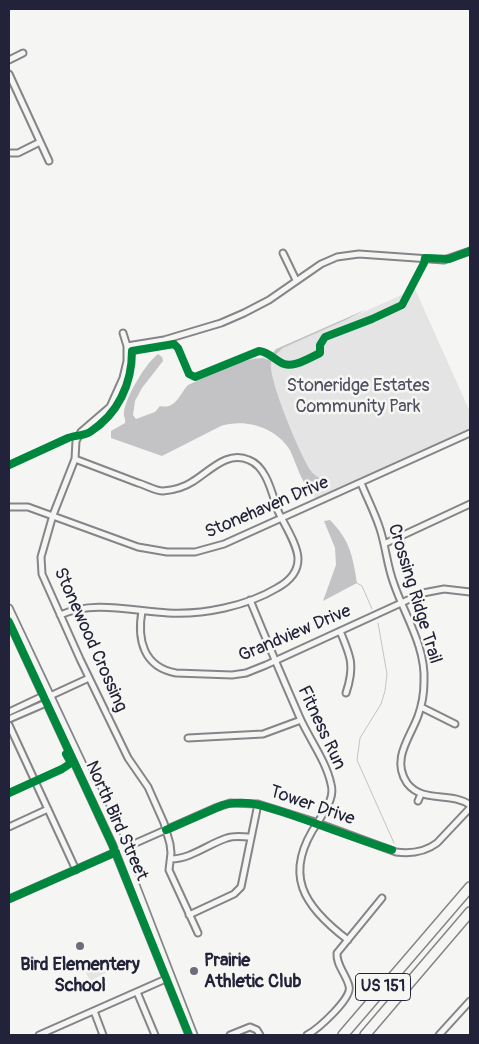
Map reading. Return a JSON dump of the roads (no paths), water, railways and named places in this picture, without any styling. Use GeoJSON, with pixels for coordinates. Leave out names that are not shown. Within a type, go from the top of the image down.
{"type":"FeatureCollection","features":[{"type":"Feature","properties":{"kind":"highway","name":"US 151"},"geometry":{"type":"LineString","coordinates":[[343,1035],[470,887]]}},
{"type":"Feature","properties":{"kind":"highway","name":"US 151"},"geometry":{"type":"LineString","coordinates":[[364,1035],[470,912]]}},
{"type":"Feature","properties":{"kind":"street"},"geometry":{"type":"LineString","coordinates":[[9,60],[23,53]]}},
{"type":"Feature","properties":{"kind":"street"},"geometry":{"type":"LineString","coordinates":[[9,74],[49,161]]}},
{"type":"Feature","properties":{"kind":"street"},"geometry":{"type":"LineString","coordinates":[[9,153],[18,152],[40,142]]}},
{"type":"Feature","properties":{"kind":"street"},"geometry":{"type":"LineString","coordinates":[[126,346],[164,340],[221,323],[269,300],[321,264],[337,257],[388,255],[444,260],[470,251]]}},
{"type":"Feature","properties":{"kind":"street"},"geometry":{"type":"LineString","coordinates":[[283,253],[296,280]]}},
{"type":"Feature","properties":{"kind":"street","name":"Stonewood Crossing"},"geometry":{"type":"LineString","coordinates":[[123,332],[127,361],[118,392],[110,407],[81,432],[76,441],[75,459],[53,515],[41,557],[42,574],[128,758],[148,787],[170,844],[170,874],[198,933]]}},
{"type":"Feature","properties":{"kind":"street","name":"Stonehaven Drive"},"geometry":{"type":"LineString","coordinates":[[9,507],[28,507],[138,547],[167,552],[195,552],[224,544],[282,519],[470,433]]}},
{"type":"Feature","properties":{"kind":"street"},"geometry":{"type":"LineString","coordinates":[[60,615],[81,607],[170,613],[227,608],[271,592],[288,582],[296,570],[298,560],[296,550],[262,470],[249,460],[236,458],[222,461],[191,483],[177,489],[161,491],[75,459]]}},
{"type":"Feature","properties":{"kind":"street","name":"Crossing Ridge Trail"},"geometry":{"type":"LineString","coordinates":[[361,483],[380,527],[391,576],[421,654],[424,679],[421,706],[400,758],[404,776],[411,787],[421,794]]}},
{"type":"Feature","properties":{"kind":"street"},"geometry":{"type":"LineString","coordinates":[[384,544],[470,504]]}},
{"type":"Feature","properties":{"kind":"street","name":"Grandview Drive"},"geometry":{"type":"LineString","coordinates":[[142,610],[139,627],[141,642],[155,664],[168,671],[232,675],[246,673],[275,661],[433,591],[453,589],[470,592]]}},
{"type":"Feature","properties":{"kind":"street","name":"Fitness Run"},"geometry":{"type":"LineString","coordinates":[[250,600],[301,720],[332,785],[330,800],[301,858],[300,876],[303,892],[316,912],[348,940]]}},
{"type":"Feature","properties":{"kind":"street","name":"North Bird Street"},"geometry":{"type":"LineString","coordinates":[[9,608],[119,851],[189,1035]]}},
{"type":"Feature","properties":{"kind":"street","name":"North Bird Street"},"geometry":{"type":"LineString","coordinates":[[9,622],[119,851]]}},
{"type":"Feature","properties":{"kind":"street"},"geometry":{"type":"LineString","coordinates":[[340,631],[348,648],[352,665],[352,674],[346,693]]}},
{"type":"Feature","properties":{"kind":"street"},"geometry":{"type":"LineString","coordinates":[[9,712],[89,678]]}},
{"type":"Feature","properties":{"kind":"street"},"geometry":{"type":"LineString","coordinates":[[9,719],[46,702],[50,696]]}},
{"type":"Feature","properties":{"kind":"street"},"geometry":{"type":"LineString","coordinates":[[421,706],[455,724]]}},
{"type":"Feature","properties":{"kind":"street"},"geometry":{"type":"LineString","coordinates":[[188,738],[263,734],[301,720]]}},
{"type":"Feature","properties":{"kind":"street"},"geometry":{"type":"LineString","coordinates":[[9,724],[76,870]]}},
{"type":"Feature","properties":{"kind":"street"},"geometry":{"type":"LineString","coordinates":[[418,801],[421,794]]}},
{"type":"Feature","properties":{"kind":"street","name":"Tower Drive"},"geometry":{"type":"LineString","coordinates":[[9,899],[223,805],[239,802],[258,804],[396,852],[415,852],[431,848],[470,806],[458,799],[421,794]]}},
{"type":"Feature","properties":{"kind":"street"},"geometry":{"type":"LineString","coordinates":[[189,915],[241,888],[258,804]]}},
{"type":"Feature","properties":{"kind":"street"},"geometry":{"type":"LineString","coordinates":[[9,827],[48,809]]}},
{"type":"Feature","properties":{"kind":"street"},"geometry":{"type":"LineString","coordinates":[[171,859],[184,857],[226,838],[251,837]]}},
{"type":"Feature","properties":{"kind":"street"},"geometry":{"type":"LineString","coordinates":[[307,1035],[331,1016],[349,994],[349,986],[336,954],[382,898]]}},
{"type":"Feature","properties":{"kind":"street"},"geometry":{"type":"LineString","coordinates":[[38,1035],[168,978]]}},
{"type":"Feature","properties":{"kind":"street","name":"North Bird Street"},"geometry":{"type":"LineString","coordinates":[[168,978],[194,1035]]}},
{"type":"Feature","properties":{"kind":"street"},"geometry":{"type":"LineString","coordinates":[[137,992],[155,1035]]}},
{"type":"Feature","properties":{"kind":"street"},"geometry":{"type":"LineString","coordinates":[[439,1035],[470,1001]]}},
{"type":"Feature","properties":{"kind":"street"},"geometry":{"type":"LineString","coordinates":[[94,1011],[103,1035]]}},
{"type":"Feature","properties":{"kind":"street"},"geometry":{"type":"LineString","coordinates":[[230,1035],[250,1027],[257,1030],[260,1035]]}},
{"type":"Feature","properties":{"kind":"waterway"},"geometry":{"type":"LineString","coordinates":[[357,583],[362,586],[372,609]]}},
{"type":"Feature","properties":{"kind":"waterway"},"geometry":{"type":"LineString","coordinates":[[378,623],[387,674],[385,691],[381,704],[360,738],[357,760],[394,843]]}},
{"type":"Feature","properties":{"kind":"place","name":"Bird Elementery School"},"geometry":{"type":"Point","coordinates":[80,946]}},
{"type":"Feature","properties":{"kind":"place","name":"Prairie Athletic Club"},"geometry":{"type":"Point","coordinates":[194,971]}},
{"type":"Feature","properties":{"kind":"park label","name":"Stoneridge Estates Community Park"},"geometry":{"type":"Point","coordinates":[358,396]}}]}
